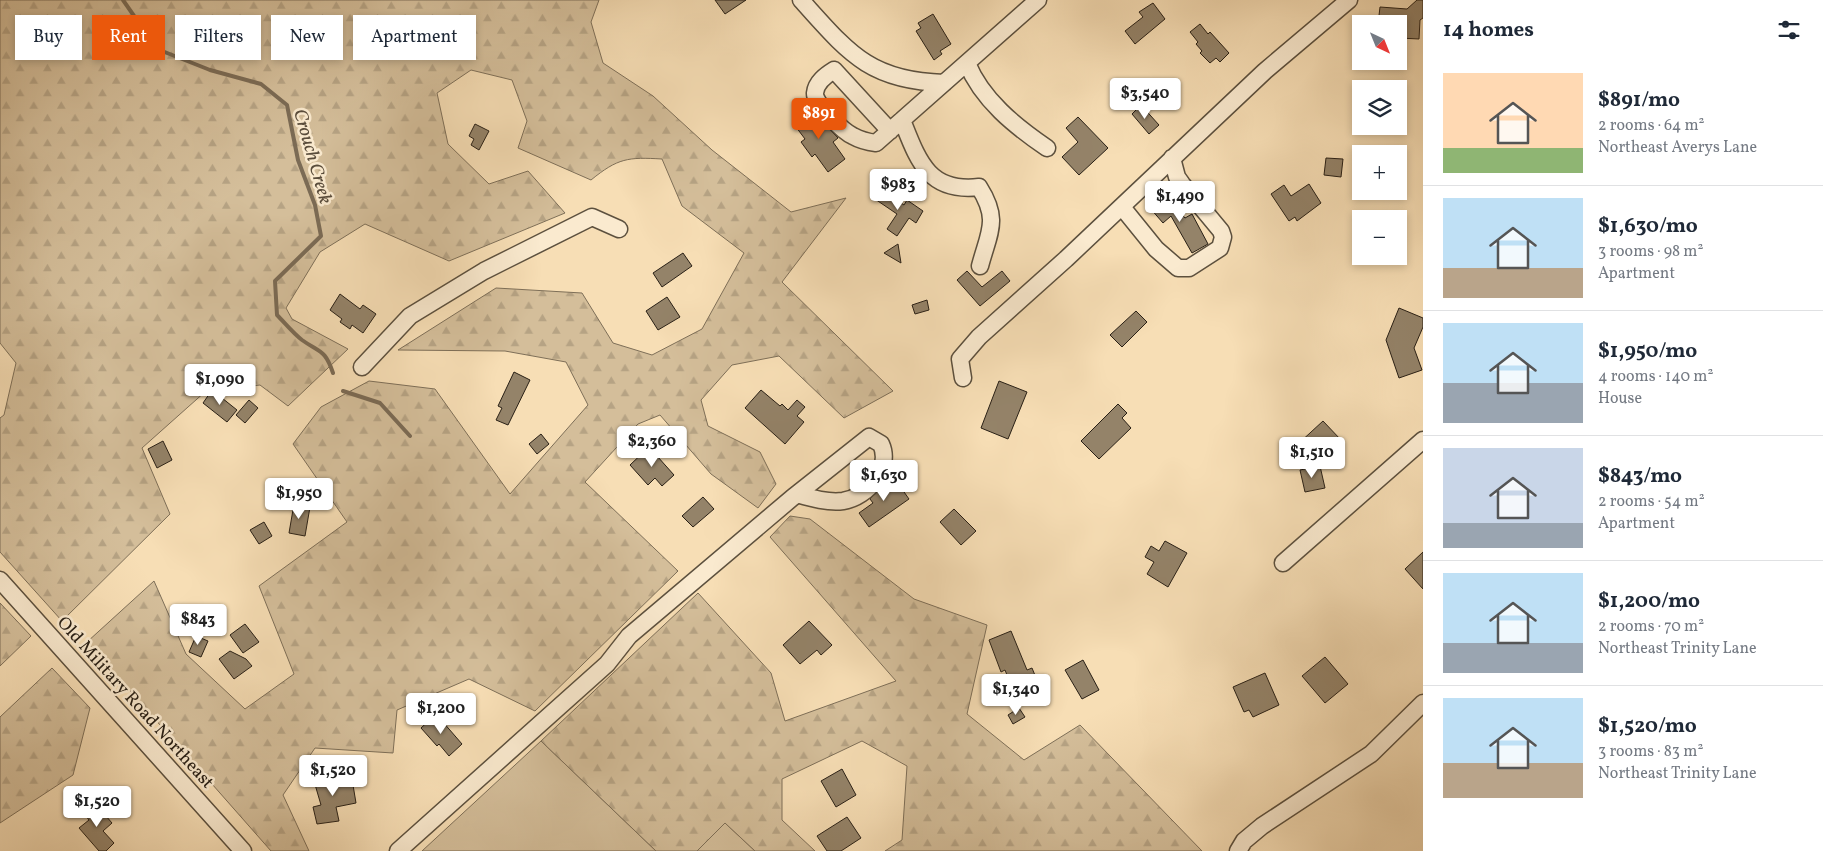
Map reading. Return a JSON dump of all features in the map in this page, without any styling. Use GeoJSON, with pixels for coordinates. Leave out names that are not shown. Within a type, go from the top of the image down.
{"type":"FeatureCollection","features":[{"type":"Feature","properties":{"kind":"street"},"geometry":{"type":"LineString","coordinates":[[801,0],[854,55],[882,73],[916,83],[944,83]]}},
{"type":"Feature","properties":{"kind":"street"},"geometry":{"type":"LineString","coordinates":[[980,266],[993,217],[988,201],[979,187],[953,188],[932,178],[896,125],[834,70],[824,77],[815,92],[818,103],[845,132],[876,143],[896,125],[1038,0]]}},
{"type":"Feature","properties":{"kind":"street"},"geometry":{"type":"LineString","coordinates":[[963,378],[960,359],[979,337],[1031,292],[1107,218],[1194,140],[1264,71],[1349,0]]}},
{"type":"Feature","properties":{"kind":"street"},"geometry":{"type":"LineString","coordinates":[[967,63],[973,78],[992,103],[1021,130],[1048,148]]}},
{"type":"Feature","properties":{"kind":"street"},"geometry":{"type":"LineString","coordinates":[[1122,206],[1156,249],[1178,268],[1188,268],[1220,248],[1223,237],[1221,231],[1177,177],[1172,158]]}},
{"type":"Feature","properties":{"kind":"street"},"geometry":{"type":"LineString","coordinates":[[362,366],[410,316],[484,271],[592,218],[619,229]]}},
{"type":"Feature","properties":{"kind":"street"},"geometry":{"type":"LineString","coordinates":[[398,851],[607,664],[629,636],[797,494],[868,437],[881,444],[885,458],[883,469],[877,479],[855,497],[836,502],[797,494]]}},
{"type":"Feature","properties":{"kind":"street"},"geometry":{"type":"LineString","coordinates":[[1282,563],[1423,440]]}},
{"type":"Feature","properties":{"kind":"street","name":"Old Military Road Northeast"},"geometry":{"type":"LineString","coordinates":[[0,580],[243,851]]}},
{"type":"Feature","properties":{"kind":"street"},"geometry":{"type":"LineString","coordinates":[[1238,851],[1244,840],[1262,826],[1371,754],[1423,703]]}},
{"type":"Feature","properties":{"kind":"green space"},"geometry":{"type":"Polygon","coordinates":[[[0,0],[599,0],[591,22],[603,63],[653,96],[712,150],[791,212],[846,198],[782,282],[893,391],[844,418],[779,356],[732,365],[701,400],[708,426],[760,452],[776,484],[758,508],[711,474],[660,415],[638,424],[585,482],[678,571],[535,711],[469,679],[397,710],[393,753],[315,748],[283,795],[309,851],[271,851],[87,642],[154,581],[186,654],[245,709],[294,674],[259,586],[347,522],[293,444],[321,407],[369,381],[435,389],[510,494],[588,405],[566,362],[505,351],[398,350],[496,288],[582,293],[613,343],[652,355],[702,329],[744,253],[682,206],[662,159],[640,158],[624,160],[609,167],[591,180],[518,148],[527,121],[512,80],[471,70],[437,93],[448,144],[489,184],[528,171],[565,213],[449,261],[365,224],[320,252],[286,308],[292,319],[348,349],[288,406],[260,385],[206,391],[142,448],[170,514],[62,621],[0,552],[0,418],[4,415],[16,363],[0,343],[0,0]]]}},
{"type":"Feature","properties":{"kind":"green space"},"geometry":{"type":"Polygon","coordinates":[[[790,516],[810,519],[914,599],[987,625],[967,714],[1024,760],[1080,725],[1202,851],[885,851],[902,840],[907,766],[862,741],[782,779],[782,820],[815,851],[755,851],[725,823],[697,851],[656,851],[541,741],[698,593],[771,673],[785,721],[896,681],[770,537],[790,516]]]}},
{"type":"Feature","properties":{"kind":"green space"},"geometry":{"type":"Polygon","coordinates":[[[0,603],[31,636],[0,666],[0,603]]]}},
{"type":"Feature","properties":{"kind":"green space"},"geometry":{"type":"Polygon","coordinates":[[[52,668],[90,708],[73,775],[0,823],[0,717],[52,668]]]}},
{"type":"Feature","properties":{"kind":"green space"},"geometry":{"type":"Polygon","coordinates":[[[541,741],[656,851],[422,851],[541,741]]]}},
{"type":"Feature","properties":{"kind":"green space"},"geometry":{"type":"Polygon","coordinates":[[[725,823],[755,851],[697,851],[725,823]]]}},
{"type":"Feature","properties":{"kind":"building"},"geometry":{"type":"Polygon","coordinates":[[[715,0],[746,0],[725,14],[715,0]]]}},
{"type":"Feature","properties":{"kind":"building"},"geometry":{"type":"Polygon","coordinates":[[[1417,0],[1423,0],[1423,18],[1420,20],[1419,39],[1408,38],[1408,15],[1379,15],[1380,7],[1407,9],[1417,0]]]}},
{"type":"Feature","properties":{"kind":"building"},"geometry":{"type":"Polygon","coordinates":[[[1153,3],[1165,19],[1135,44],[1125,31],[1143,17],[1139,12],[1153,3]]]}},
{"type":"Feature","properties":{"kind":"building"},"geometry":{"type":"Polygon","coordinates":[[[933,14],[951,44],[940,51],[942,54],[934,60],[916,31],[921,28],[918,23],[933,14]]]}},
{"type":"Feature","properties":{"kind":"building"},"geometry":{"type":"Polygon","coordinates":[[[1200,24],[1229,53],[1220,62],[1216,58],[1210,63],[1200,53],[1202,51],[1196,44],[1198,42],[1190,32],[1200,24]]]}},
{"type":"Feature","properties":{"kind":"building"},"geometry":{"type":"Polygon","coordinates":[[[1141,105],[1159,125],[1149,134],[1132,114],[1141,105]]]}},
{"type":"Feature","properties":{"kind":"building"},"geometry":{"type":"Polygon","coordinates":[[[811,110],[838,138],[833,142],[845,159],[828,172],[815,154],[812,157],[801,142],[805,139],[793,123],[811,110]]]}},
{"type":"Feature","properties":{"kind":"building"},"geometry":{"type":"Polygon","coordinates":[[[1078,117],[1108,148],[1079,175],[1062,157],[1078,142],[1066,128],[1078,117]]]}},
{"type":"Feature","properties":{"kind":"building"},"geometry":{"type":"Polygon","coordinates":[[[475,124],[489,131],[479,150],[471,145],[474,139],[469,136],[475,124]]]}},
{"type":"Feature","properties":{"kind":"building"},"geometry":{"type":"Polygon","coordinates":[[[1326,158],[1343,159],[1341,177],[1324,175],[1326,158]]]}},
{"type":"Feature","properties":{"kind":"building"},"geometry":{"type":"Polygon","coordinates":[[[1309,184],[1321,203],[1297,221],[1295,217],[1289,221],[1271,194],[1284,185],[1291,196],[1309,184]]]}},
{"type":"Feature","properties":{"kind":"building"},"geometry":{"type":"Polygon","coordinates":[[[879,188],[904,205],[907,200],[923,211],[916,223],[909,218],[897,236],[887,229],[897,214],[872,197],[879,188]]]}},
{"type":"Feature","properties":{"kind":"building"},"geometry":{"type":"Polygon","coordinates":[[[1162,191],[1185,218],[1192,214],[1208,244],[1192,253],[1171,216],[1163,223],[1150,208],[1161,199],[1158,194],[1162,191]]]}},
{"type":"Feature","properties":{"kind":"building"},"geometry":{"type":"Polygon","coordinates":[[[898,244],[901,263],[884,253],[898,244]]]}},
{"type":"Feature","properties":{"kind":"building"},"geometry":{"type":"Polygon","coordinates":[[[683,253],[692,266],[662,287],[653,273],[683,253]]]}},
{"type":"Feature","properties":{"kind":"building"},"geometry":{"type":"Polygon","coordinates":[[[967,271],[982,287],[1002,271],[1010,281],[980,306],[957,280],[967,271]]]}},
{"type":"Feature","properties":{"kind":"building"},"geometry":{"type":"Polygon","coordinates":[[[340,294],[360,309],[363,305],[376,314],[363,333],[352,325],[350,329],[340,322],[342,319],[330,310],[340,294]]]}},
{"type":"Feature","properties":{"kind":"building"},"geometry":{"type":"Polygon","coordinates":[[[667,297],[680,317],[658,330],[646,311],[667,297]]]}},
{"type":"Feature","properties":{"kind":"building"},"geometry":{"type":"Polygon","coordinates":[[[927,300],[929,310],[915,314],[912,305],[927,300]]]}},
{"type":"Feature","properties":{"kind":"building"},"geometry":{"type":"Polygon","coordinates":[[[1399,308],[1423,318],[1423,327],[1414,348],[1422,370],[1399,378],[1386,340],[1399,308]]]}},
{"type":"Feature","properties":{"kind":"building"},"geometry":{"type":"Polygon","coordinates":[[[1136,311],[1147,322],[1122,347],[1110,335],[1136,311]]]}},
{"type":"Feature","properties":{"kind":"building"},"geometry":{"type":"Polygon","coordinates":[[[514,372],[530,380],[508,425],[496,420],[502,408],[498,406],[514,372]]]}},
{"type":"Feature","properties":{"kind":"building"},"geometry":{"type":"Polygon","coordinates":[[[999,381],[1027,392],[1008,439],[981,428],[999,381]]]}},
{"type":"Feature","properties":{"kind":"building"},"geometry":{"type":"Polygon","coordinates":[[[212,390],[237,410],[227,422],[203,403],[212,390]]]}},
{"type":"Feature","properties":{"kind":"building"},"geometry":{"type":"Polygon","coordinates":[[[761,390],[780,406],[782,404],[788,410],[797,400],[805,407],[797,416],[804,422],[785,444],[745,408],[761,390]]]}},
{"type":"Feature","properties":{"kind":"building"},"geometry":{"type":"Polygon","coordinates":[[[249,400],[258,408],[245,423],[236,415],[249,400]]]}},
{"type":"Feature","properties":{"kind":"building"},"geometry":{"type":"Polygon","coordinates":[[[1118,404],[1127,413],[1122,418],[1131,428],[1099,459],[1081,441],[1118,404]]]}},
{"type":"Feature","properties":{"kind":"building"},"geometry":{"type":"Polygon","coordinates":[[[1323,421],[1341,440],[1316,463],[1298,444],[1323,421]]]}},
{"type":"Feature","properties":{"kind":"building"},"geometry":{"type":"Polygon","coordinates":[[[541,434],[549,444],[537,454],[529,444],[541,434]]]}},
{"type":"Feature","properties":{"kind":"building"},"geometry":{"type":"Polygon","coordinates":[[[163,441],[172,460],[157,468],[148,449],[163,441]]]}},
{"type":"Feature","properties":{"kind":"building"},"geometry":{"type":"Polygon","coordinates":[[[649,447],[674,475],[662,486],[655,478],[648,485],[630,465],[649,447]]]}},
{"type":"Feature","properties":{"kind":"building"},"geometry":{"type":"Polygon","coordinates":[[[1320,466],[1325,488],[1305,492],[1300,470],[1320,466]]]}},
{"type":"Feature","properties":{"kind":"building"},"geometry":{"type":"Polygon","coordinates":[[[892,475],[909,499],[869,527],[859,513],[873,503],[870,499],[892,475]]]}},
{"type":"Feature","properties":{"kind":"building"},"geometry":{"type":"Polygon","coordinates":[[[703,497],[714,509],[693,527],[682,516],[703,497]]]}},
{"type":"Feature","properties":{"kind":"building"},"geometry":{"type":"Polygon","coordinates":[[[294,504],[310,507],[305,536],[289,533],[294,504]]]}},
{"type":"Feature","properties":{"kind":"building"},"geometry":{"type":"Polygon","coordinates":[[[954,509],[976,531],[961,545],[940,522],[954,509]]]}},
{"type":"Feature","properties":{"kind":"building"},"geometry":{"type":"Polygon","coordinates":[[[264,522],[272,536],[259,544],[250,530],[264,522]]]}},
{"type":"Feature","properties":{"kind":"building"},"geometry":{"type":"Polygon","coordinates":[[[1165,541],[1187,553],[1168,587],[1147,574],[1154,562],[1145,557],[1151,546],[1159,551],[1165,541]]]}},
{"type":"Feature","properties":{"kind":"building"},"geometry":{"type":"Polygon","coordinates":[[[1423,552],[1423,589],[1405,569],[1423,552]]]}},
{"type":"Feature","properties":{"kind":"building"},"geometry":{"type":"Polygon","coordinates":[[[809,621],[832,645],[821,655],[817,650],[800,664],[783,645],[809,621]]]}},
{"type":"Feature","properties":{"kind":"building"},"geometry":{"type":"Polygon","coordinates":[[[245,624],[259,642],[243,653],[230,635],[245,624]]]}},
{"type":"Feature","properties":{"kind":"building"},"geometry":{"type":"Polygon","coordinates":[[[1011,631],[1027,670],[1032,668],[1041,690],[1017,700],[1005,670],[1001,672],[989,640],[1011,631]]]}},
{"type":"Feature","properties":{"kind":"building"},"geometry":{"type":"Polygon","coordinates":[[[196,636],[208,641],[201,657],[189,652],[196,636]]]}},
{"type":"Feature","properties":{"kind":"building"},"geometry":{"type":"Polygon","coordinates":[[[230,651],[246,659],[252,666],[234,679],[219,659],[230,651]]]}},
{"type":"Feature","properties":{"kind":"building"},"geometry":{"type":"Polygon","coordinates":[[[1325,657],[1348,684],[1325,703],[1302,676],[1325,657]]]}},
{"type":"Feature","properties":{"kind":"building"},"geometry":{"type":"Polygon","coordinates":[[[1083,660],[1099,690],[1082,699],[1065,670],[1083,660]]]}},
{"type":"Feature","properties":{"kind":"building"},"geometry":{"type":"Polygon","coordinates":[[[1265,673],[1279,705],[1253,717],[1249,710],[1244,712],[1233,687],[1265,673]]]}},
{"type":"Feature","properties":{"kind":"building"},"geometry":{"type":"Polygon","coordinates":[[[1019,708],[1025,717],[1013,724],[1008,715],[1019,708]]]}},
{"type":"Feature","properties":{"kind":"building"},"geometry":{"type":"Polygon","coordinates":[[[436,714],[462,744],[449,756],[421,728],[436,714]]]}},
{"type":"Feature","properties":{"kind":"building"},"geometry":{"type":"Polygon","coordinates":[[[842,769],[856,795],[836,807],[821,781],[842,769]]]}},
{"type":"Feature","properties":{"kind":"building"},"geometry":{"type":"Polygon","coordinates":[[[351,773],[356,803],[336,807],[339,821],[317,824],[313,807],[321,805],[314,781],[351,773]]]}},
{"type":"Feature","properties":{"kind":"building"},"geometry":{"type":"Polygon","coordinates":[[[93,801],[112,823],[103,831],[114,843],[106,851],[99,851],[79,828],[89,820],[82,811],[93,801]]]}},
{"type":"Feature","properties":{"kind":"building"},"geometry":{"type":"Polygon","coordinates":[[[847,817],[861,838],[841,851],[827,851],[817,836],[847,817]]]}},
{"type":"Feature","properties":{"kind":"waterway","name":"Crouch Creek"},"geometry":{"type":"LineString","coordinates":[[123,0],[157,49],[210,70],[261,84],[287,105],[298,160],[315,205],[321,236],[275,281],[277,315],[299,337],[324,355],[333,373]]}},
{"type":"Feature","properties":{"kind":"waterway","name":"Crouch Creek"},"geometry":{"type":"LineString","coordinates":[[343,391],[380,403],[410,436]]}}]}
